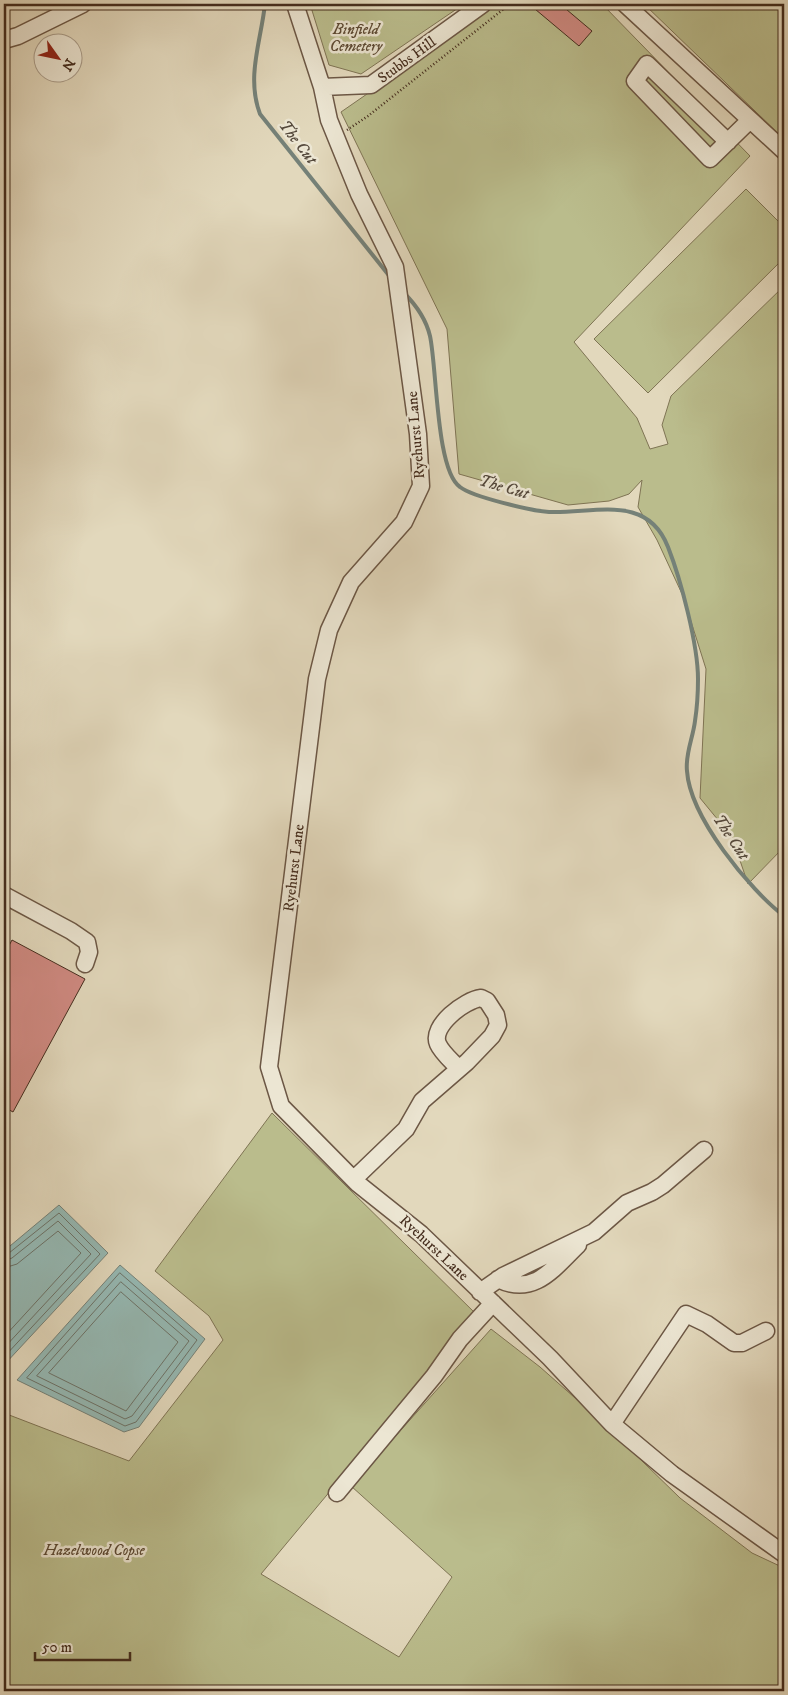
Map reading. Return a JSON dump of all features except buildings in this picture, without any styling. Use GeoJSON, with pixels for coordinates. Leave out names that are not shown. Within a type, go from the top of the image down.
{"type":"FeatureCollection","features":[{"type":"Feature","properties":{"kind":"street"},"geometry":{"type":"LineString","coordinates":[[4,40],[18,36],[83,4]]}},
{"type":"Feature","properties":{"kind":"street","name":"Ryehurst Lane"},"geometry":{"type":"LineString","coordinates":[[295,4],[322,87],[329,120],[359,194],[396,271],[418,434],[421,486],[404,522],[351,582],[330,630],[319,670],[305,766],[269,1067],[282,1106],[354,1179],[410,1225],[493,1303],[550,1358],[612,1424],[672,1474],[784,1554]]}},
{"type":"Feature","properties":{"kind":"street","name":"Stubbs Hill"},"geometry":{"type":"LineString","coordinates":[[322,87],[371,85],[483,4]]}},
{"type":"Feature","properties":{"kind":"street"},"geometry":{"type":"LineString","coordinates":[[625,4],[784,151]]}},
{"type":"Feature","properties":{"kind":"street"},"geometry":{"type":"LineString","coordinates":[[728,142],[648,64],[634,81],[710,159],[728,142],[750,120]]}},
{"type":"Feature","properties":{"kind":"street"},"geometry":{"type":"LineString","coordinates":[[4,895],[71,931],[87,942],[89,952],[85,964]]}},
{"type":"Feature","properties":{"kind":"street"},"geometry":{"type":"LineString","coordinates":[[354,1179],[406,1129],[422,1101],[459,1069]]}},
{"type":"Feature","properties":{"kind":"street"},"geometry":{"type":"LineString","coordinates":[[480,1292],[498,1279],[544,1254],[587,1236],[627,1203],[652,1192],[663,1184],[704,1150]]}},
{"type":"Feature","properties":{"kind":"street"},"geometry":{"type":"LineString","coordinates":[[338,1493],[434,1376],[460,1339],[493,1303]]}},
{"type":"Feature","properties":{"kind":"street"},"geometry":{"type":"LineString","coordinates":[[612,1424],[686,1314],[707,1324],[734,1342],[742,1343],[766,1330]]}},
{"type":"Feature","properties":{"kind":"path"},"geometry":{"type":"LineString","coordinates":[[336,138],[368,116],[510,4]]}},
{"type":"Feature","properties":{"kind":"green space","name":"Binfield Cemetery"},"geometry":{"type":"Polygon","coordinates":[[[310,4],[464,4],[361,74],[329,65],[310,4]]]}},
{"type":"Feature","properties":{"kind":"green space"},"geometry":{"type":"Polygon","coordinates":[[[497,4],[602,4],[750,156],[574,342],[637,418],[650,449],[668,444],[662,425],[671,396],[784,286],[784,847],[748,884],[732,837],[700,798],[706,669],[683,596],[657,540],[638,507],[642,480],[629,494],[609,501],[568,505],[459,474],[447,329],[341,112],[497,4]]]}},
{"type":"Feature","properties":{"kind":"green space"},"geometry":{"type":"Polygon","coordinates":[[[644,4],[784,4],[784,139],[644,4]]]}},
{"type":"Feature","properties":{"kind":"green space"},"geometry":{"type":"Polygon","coordinates":[[[746,189],[784,227],[784,258],[648,393],[594,339],[746,189]]]}},
{"type":"Feature","properties":{"kind":"green space","name":"Hazelwood Copse"},"geometry":{"type":"Polygon","coordinates":[[[272,1113],[477,1315],[261,1574],[399,1657],[452,1577],[351,1486],[491,1329],[540,1367],[600,1420],[680,1498],[752,1553],[784,1568],[784,1691],[4,1691],[4,1413],[129,1461],[223,1340],[209,1316],[155,1271],[272,1113]]]}},
{"type":"Feature","properties":{"kind":"water"},"geometry":{"type":"Polygon","coordinates":[[[59,1205],[108,1253],[4,1365],[4,1251],[59,1205]]]}},
{"type":"Feature","properties":{"kind":"water"},"geometry":{"type":"Polygon","coordinates":[[[120,1265],[205,1339],[139,1427],[124,1432],[17,1380],[120,1265]]]}},
{"type":"Feature","properties":{"kind":"waterway","name":"The Cut"},"geometry":{"type":"LineString","coordinates":[[265,4],[254,73],[256,100],[260,114],[391,278]]}},
{"type":"Feature","properties":{"kind":"waterway","name":"The Cut"},"geometry":{"type":"LineString","coordinates":[[404,293],[420,313],[430,336],[442,441],[452,477],[460,487],[489,499],[541,511],[618,510],[633,513],[647,519],[659,530],[668,547],[683,594],[692,631],[697,665],[696,711],[687,765],[691,789],[698,809],[724,851],[754,888],[784,916]]}}]}
